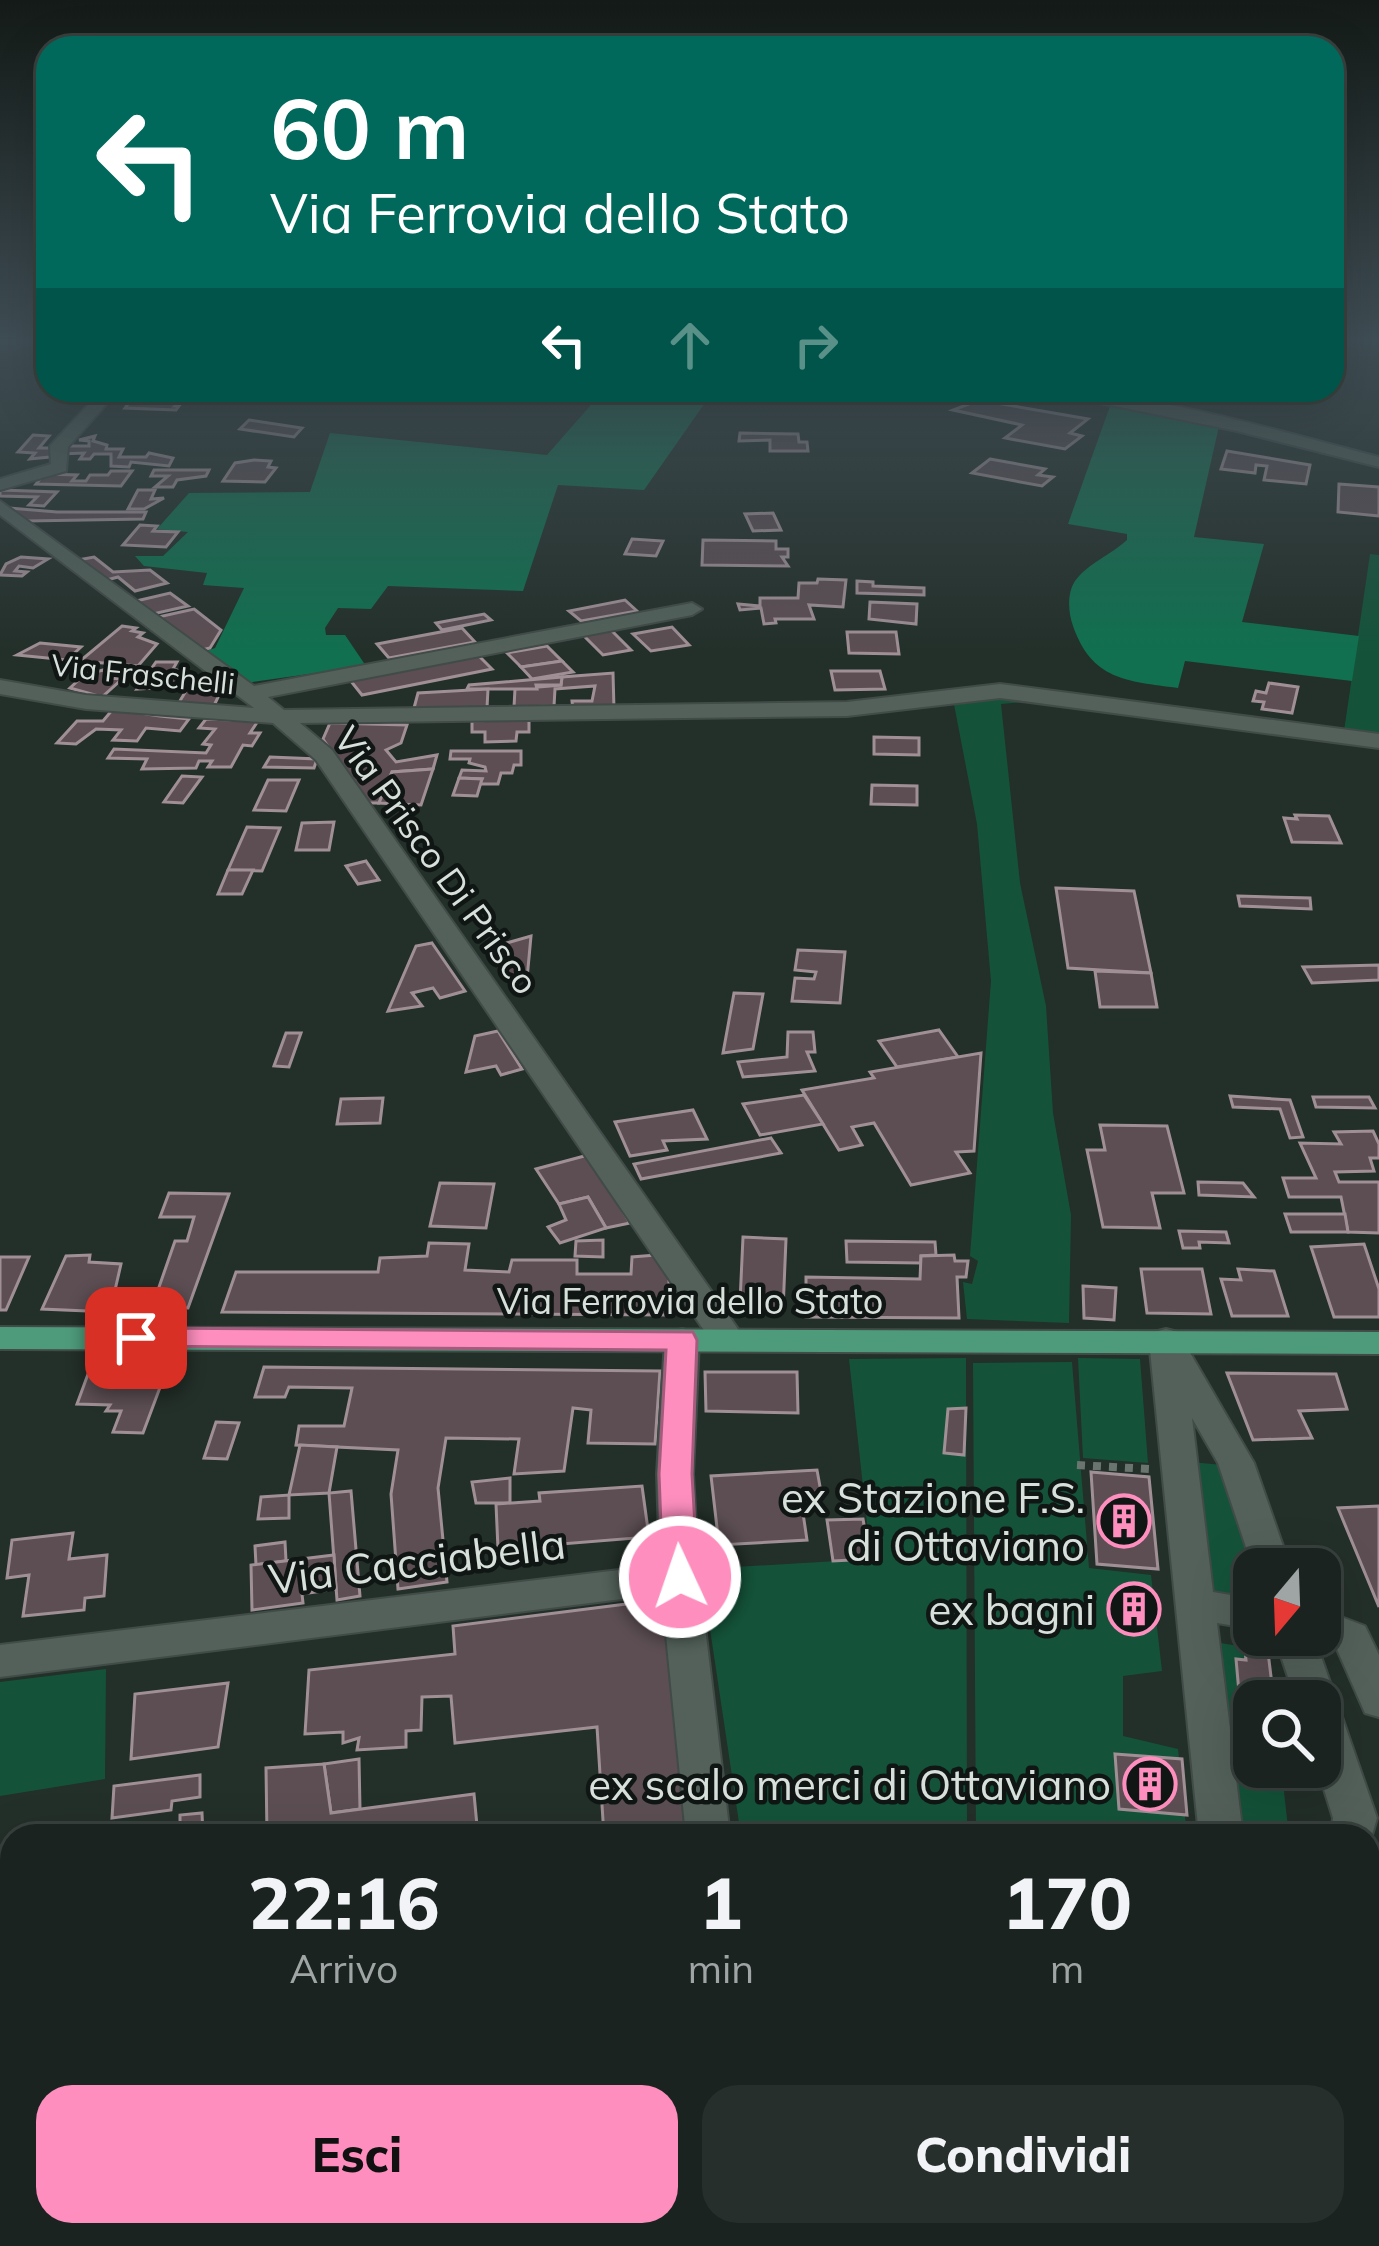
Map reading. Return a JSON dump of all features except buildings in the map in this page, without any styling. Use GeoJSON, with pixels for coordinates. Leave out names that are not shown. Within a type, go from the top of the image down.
{"type":"FeatureCollection","features":[{"type":"Feature","properties":{"kind":"main road","name":"Via Ferrovia dello Stato"},"geometry":{"type":"LineString","coordinates":[[0,1338],[1379,1343]]}},
{"type":"Feature","properties":{"kind":"street"},"geometry":{"type":"LineString","coordinates":[[0,484],[60,467],[61,444]]}},
{"type":"Feature","properties":{"kind":"street"},"geometry":{"type":"LineString","coordinates":[[1310,444],[1379,461]]}},
{"type":"Feature","properties":{"kind":"street","name":"Via Prisco Di Prisco"},"geometry":{"type":"LineString","coordinates":[[0,506],[281,717],[324,755],[728,1340]]}},
{"type":"Feature","properties":{"kind":"street"},"geometry":{"type":"LineString","coordinates":[[250,694],[692,609]]}},
{"type":"Feature","properties":{"kind":"street","name":"Via Fraschelli"},"geometry":{"type":"LineString","coordinates":[[0,687],[86,702],[281,717],[826,710],[1000,692],[1379,741]]}},
{"type":"Feature","properties":{"kind":"street"},"geometry":{"type":"LineString","coordinates":[[682,1340],[675,1474],[680,1577],[707,1824]]}},
{"type":"Feature","properties":{"kind":"street"},"geometry":{"type":"LineString","coordinates":[[1166,1340],[1236,1463],[1264,1548]]}},
{"type":"Feature","properties":{"kind":"street"},"geometry":{"type":"LineString","coordinates":[[1166,1340],[1193,1620],[1219,1824]]}},
{"type":"Feature","properties":{"kind":"street","name":"Via Cacciabella"},"geometry":{"type":"LineString","coordinates":[[0,1660],[680,1577]]}},
{"type":"Feature","properties":{"kind":"street"},"geometry":{"type":"LineString","coordinates":[[1193,1620],[1233,1616]]}},
{"type":"Feature","properties":{"kind":"street"},"geometry":{"type":"LineString","coordinates":[[1341,1633],[1351,1637],[1379,1701]]}},
{"type":"Feature","properties":{"kind":"street"},"geometry":{"type":"LineString","coordinates":[[1341,1776],[1354,1824]]}},
{"type":"Feature","properties":{"kind":"path"},"geometry":{"type":"LineString","coordinates":[[1077,1465],[1148,1469]]}},
{"type":"Feature","properties":{"kind":"green space"},"geometry":{"type":"Polygon","coordinates":[[[326,444],[437,444],[547,455],[557,444],[676,444],[644,490],[558,485],[523,591],[388,586],[371,609],[338,608],[325,628],[326,635],[345,635],[366,666],[245,683],[203,652],[215,648],[244,588],[203,585],[207,573],[144,566],[135,556],[163,556],[188,532],[157,529],[189,493],[310,492],[326,444]]]}},
{"type":"Feature","properties":{"kind":"green space"},"geometry":{"type":"Polygon","coordinates":[[[1097,444],[1215,444],[1194,537],[1264,544],[1242,622],[1359,636],[1352,681],[1185,661],[1178,688],[1113,675],[1081,644],[1069,603],[1080,575],[1127,540],[1127,534],[1068,524],[1097,444]]]}},
{"type":"Feature","properties":{"kind":"green space"},"geometry":{"type":"Polygon","coordinates":[[[1370,554],[1379,555],[1379,736],[1344,731],[1370,554]]]}},
{"type":"Feature","properties":{"kind":"green space"},"geometry":{"type":"Polygon","coordinates":[[[999,696],[1034,701],[1001,704],[1020,883],[1046,1006],[1053,1113],[1071,1215],[1069,1323],[967,1319],[963,1282],[972,1284],[978,1261],[970,1256],[991,981],[977,824],[953,699],[999,696]]]}},
{"type":"Feature","properties":{"kind":"green space"},"geometry":{"type":"Polygon","coordinates":[[[966,1358],[967,1824],[739,1824],[701,1569],[871,1559],[849,1359],[966,1358]]]}},
{"type":"Feature","properties":{"kind":"green space"},"geometry":{"type":"Polygon","coordinates":[[[1078,1358],[1140,1359],[1148,1463],[1083,1458],[1078,1358]]]}},
{"type":"Feature","properties":{"kind":"green space"},"geometry":{"type":"Polygon","coordinates":[[[1072,1362],[1089,1568],[1151,1575],[1162,1671],[1123,1676],[1123,1736],[1178,1749],[1186,1824],[976,1824],[973,1363],[1072,1362]]]}},
{"type":"Feature","properties":{"kind":"green space"},"geometry":{"type":"Polygon","coordinates":[[[1190,1462],[1223,1465],[1248,1548],[1233,1548],[1233,1601],[1209,1598],[1190,1462]]]}},
{"type":"Feature","properties":{"kind":"green space"},"geometry":{"type":"Polygon","coordinates":[[[1208,1641],[1233,1645],[1233,1656],[1246,1656],[1246,1660],[1236,1660],[1238,1680],[1233,1680],[1233,1788],[1284,1788],[1288,1824],[1244,1824],[1225,1813],[1208,1641]]]}},
{"type":"Feature","properties":{"kind":"green space"},"geometry":{"type":"Polygon","coordinates":[[[106,1669],[105,1779],[0,1796],[0,1682],[106,1669]]]}},
{"type":"Feature","properties":{"kind":"place","name":"ex Stazione F.S. di Ottaviano"},"geometry":{"type":"Point","coordinates":[1124,1521]}},
{"type":"Feature","properties":{"kind":"place","name":"ex bagni"},"geometry":{"type":"Point","coordinates":[1134,1609]}},
{"type":"Feature","properties":{"kind":"place","name":"ex scalo merci di Ottaviano"},"geometry":{"type":"Point","coordinates":[1150,1784]}},
{"type":"Feature","properties":{"kind":"route"},"geometry":{"type":"LineString","coordinates":[[136,1338],[682,1340],[675,1474],[680,1577]]}}]}
